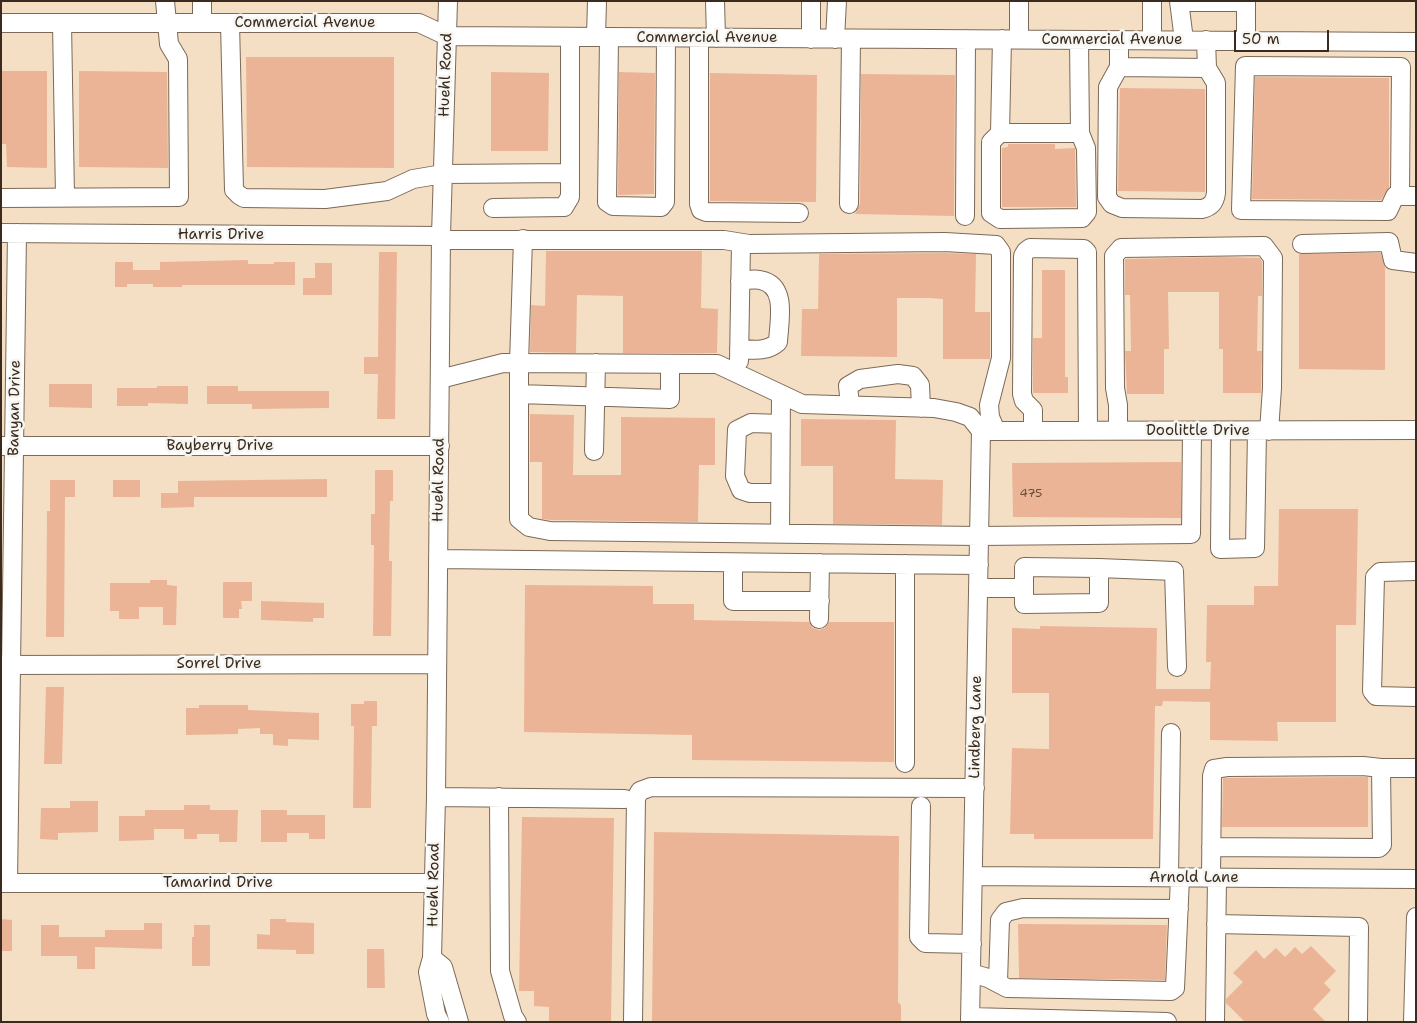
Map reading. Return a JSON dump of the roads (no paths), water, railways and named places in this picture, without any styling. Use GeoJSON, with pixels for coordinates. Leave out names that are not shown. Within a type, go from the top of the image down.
{"type":"FeatureCollection","features":[{"type":"Feature","properties":{"kind":"street"},"geometry":{"type":"LineString","coordinates":[[1,198],[179,197],[178,59],[169,44],[165,1]]}},
{"type":"Feature","properties":{"kind":"street"},"geometry":{"type":"LineString","coordinates":[[202,1],[202,23]]}},
{"type":"Feature","properties":{"kind":"street","name":"Huehl Road"},"geometry":{"type":"LineString","coordinates":[[440,1022],[436,1014],[428,972],[432,958],[436,797],[441,238],[448,1]]}},
{"type":"Feature","properties":{"kind":"street"},"geometry":{"type":"LineString","coordinates":[[597,1],[603,37],[607,202],[613,206],[661,207],[666,202],[666,38]]}},
{"type":"Feature","properties":{"kind":"street"},"geometry":{"type":"LineString","coordinates":[[715,1],[708,38],[699,204],[701,210],[706,212],[799,214]]}},
{"type":"Feature","properties":{"kind":"street"},"geometry":{"type":"LineString","coordinates":[[811,1],[811,39]]}},
{"type":"Feature","properties":{"kind":"street"},"geometry":{"type":"LineString","coordinates":[[837,1],[843,39],[849,204]]}},
{"type":"Feature","properties":{"kind":"street"},"geometry":{"type":"LineString","coordinates":[[1020,1],[1010,39],[1000,133],[992,142],[991,213],[1000,219],[1082,218],[1087,212],[1086,148],[1080,133],[1080,40]]}},
{"type":"Feature","properties":{"kind":"street"},"geometry":{"type":"LineString","coordinates":[[1152,1],[1152,40]]}},
{"type":"Feature","properties":{"kind":"street"},"geometry":{"type":"LineString","coordinates":[[1184,40],[1180,2],[1246,2],[1246,41]]}},
{"type":"Feature","properties":{"kind":"street","name":"Commercial Avenue"},"geometry":{"type":"LineString","coordinates":[[1,23],[419,23],[447,36],[1416,42]]}},
{"type":"Feature","properties":{"kind":"street"},"geometry":{"type":"LineString","coordinates":[[62,23],[65,197]]}},
{"type":"Feature","properties":{"kind":"street"},"geometry":{"type":"LineString","coordinates":[[230,23],[234,190],[244,198],[325,199],[388,191],[413,179],[443,174],[570,173]]}},
{"type":"Feature","properties":{"kind":"street"},"geometry":{"type":"LineString","coordinates":[[493,208],[564,207],[570,197],[570,37]]}},
{"type":"Feature","properties":{"kind":"street"},"geometry":{"type":"LineString","coordinates":[[965,216],[966,39]]}},
{"type":"Feature","properties":{"kind":"street"},"geometry":{"type":"LineString","coordinates":[[1119,40],[1119,67],[1108,87],[1107,197],[1112,204],[1122,208],[1193,209],[1202,209],[1210,206],[1216,198],[1216,82],[1207,68],[1206,40]]}},
{"type":"Feature","properties":{"kind":"street"},"geometry":{"type":"LineString","coordinates":[[1245,66],[1401,67],[1408,196],[1395,196],[1388,210],[1241,210],[1245,66]]}},
{"type":"Feature","properties":{"kind":"street"},"geometry":{"type":"LineString","coordinates":[[1119,67],[1207,68]]}},
{"type":"Feature","properties":{"kind":"street"},"geometry":{"type":"LineString","coordinates":[[1000,133],[1080,133]]}},
{"type":"Feature","properties":{"kind":"street","name":"Harris Drive"},"geometry":{"type":"LineString","coordinates":[[9,233],[724,240],[741,243]]}},
{"type":"Feature","properties":{"kind":"street","name":"Banyan Drive"},"geometry":{"type":"LineString","coordinates":[[4,882],[9,233]]}},
{"type":"Feature","properties":{"kind":"street"},"geometry":{"type":"LineString","coordinates":[[523,239],[519,363],[520,519],[529,527],[550,531],[979,536],[1220,534]]}},
{"type":"Feature","properties":{"kind":"street","name":"Lindberg Lane"},"geometry":{"type":"LineString","coordinates":[[741,243],[945,242],[996,245],[1001,252],[1001,358],[990,405],[979,536],[970,1019]]}},
{"type":"Feature","properties":{"kind":"street"},"geometry":{"type":"LineString","coordinates":[[1302,244],[1389,242],[1393,260],[1416,263]]}},
{"type":"Feature","properties":{"kind":"street"},"geometry":{"type":"LineString","coordinates":[[739,374],[741,243]]}},
{"type":"Feature","properties":{"kind":"street"},"geometry":{"type":"LineString","coordinates":[[1118,430],[1118,405],[1115,388],[1114,256],[1121,248],[1264,246],[1273,258],[1272,388],[1263,431],[1255,548],[1220,549],[1221,431]]}},
{"type":"Feature","properties":{"kind":"street"},"geometry":{"type":"LineString","coordinates":[[1033,431],[1033,410],[1024,400],[1022,394],[1023,256],[1026,250],[1030,248],[1084,249],[1087,252],[1088,430]]}},
{"type":"Feature","properties":{"kind":"street"},"geometry":{"type":"LineString","coordinates":[[739,350],[760,350],[772,347],[778,342],[780,304],[777,289],[771,284],[759,280],[740,281]]}},
{"type":"Feature","properties":{"kind":"street"},"geometry":{"type":"LineString","coordinates":[[440,378],[503,363],[717,364],[802,404],[934,408],[970,417],[988,432]]}},
{"type":"Feature","properties":{"kind":"street"},"geometry":{"type":"LineString","coordinates":[[594,451],[596,364]]}},
{"type":"Feature","properties":{"kind":"street"},"geometry":{"type":"LineString","coordinates":[[519,394],[670,399],[670,364]]}},
{"type":"Feature","properties":{"kind":"street"},"geometry":{"type":"LineString","coordinates":[[850,405],[848,386],[860,378],[898,374],[913,376],[920,385],[921,408]]}},
{"type":"Feature","properties":{"kind":"street"},"geometry":{"type":"LineString","coordinates":[[780,533],[781,394]]}},
{"type":"Feature","properties":{"kind":"street"},"geometry":{"type":"LineString","coordinates":[[780,493],[750,493],[741,490],[736,476],[738,430],[751,423],[781,424]]}},
{"type":"Feature","properties":{"kind":"street","name":"Doolittle Drive"},"geometry":{"type":"LineString","coordinates":[[988,432],[1088,430],[1416,430]]}},
{"type":"Feature","properties":{"kind":"street"},"geometry":{"type":"LineString","coordinates":[[1191,534],[1192,431]]}},
{"type":"Feature","properties":{"kind":"street","name":"Bayberry Drive"},"geometry":{"type":"LineString","coordinates":[[8,446],[440,446]]}},
{"type":"Feature","properties":{"kind":"street"},"geometry":{"type":"LineString","coordinates":[[438,559],[979,565]]}},
{"type":"Feature","properties":{"kind":"street"},"geometry":{"type":"LineString","coordinates":[[733,563],[733,601],[820,601]]}},
{"type":"Feature","properties":{"kind":"street"},"geometry":{"type":"LineString","coordinates":[[820,564],[820,619]]}},
{"type":"Feature","properties":{"kind":"street"},"geometry":{"type":"LineString","coordinates":[[905,564],[905,763]]}},
{"type":"Feature","properties":{"kind":"street"},"geometry":{"type":"LineString","coordinates":[[1099,568],[1099,603],[1024,604],[1024,567],[1099,568],[1174,571],[1177,667]]}},
{"type":"Feature","properties":{"kind":"street"},"geometry":{"type":"LineString","coordinates":[[1416,571],[1380,572],[1375,578],[1372,691],[1376,696],[1416,697]]}},
{"type":"Feature","properties":{"kind":"street"},"geometry":{"type":"LineString","coordinates":[[979,588],[1024,588]]}},
{"type":"Feature","properties":{"kind":"street","name":"Sorrel Drive"},"geometry":{"type":"LineString","coordinates":[[7,665],[437,664]]}},
{"type":"Feature","properties":{"kind":"street"},"geometry":{"type":"LineString","coordinates":[[971,973],[998,982],[1007,988],[1171,991],[1176,988],[1179,909],[1175,878],[1171,733]]}},
{"type":"Feature","properties":{"kind":"street"},"geometry":{"type":"LineString","coordinates":[[1215,1022],[1216,924],[1211,847],[1212,776],[1214,769],[1227,767],[1353,766],[1416,768]]}},
{"type":"Feature","properties":{"kind":"street"},"geometry":{"type":"LineString","coordinates":[[1211,847],[1379,848],[1382,845],[1381,768]]}},
{"type":"Feature","properties":{"kind":"street"},"geometry":{"type":"LineString","coordinates":[[632,1022],[636,798],[640,791],[651,786],[975,788]]}},
{"type":"Feature","properties":{"kind":"street"},"geometry":{"type":"LineString","coordinates":[[436,797],[625,799]]}},
{"type":"Feature","properties":{"kind":"street"},"geometry":{"type":"LineString","coordinates":[[499,797],[500,971],[517,1022]]}},
{"type":"Feature","properties":{"kind":"street"},"geometry":{"type":"LineString","coordinates":[[921,806],[919,937],[925,943],[972,944]]}},
{"type":"Feature","properties":{"kind":"street","name":"Arnold Lane"},"geometry":{"type":"LineString","coordinates":[[973,876],[1416,879]]}},
{"type":"Feature","properties":{"kind":"street","name":"Tamarind Drive"},"geometry":{"type":"LineString","coordinates":[[4,882],[434,883]]}},
{"type":"Feature","properties":{"kind":"street"},"geometry":{"type":"LineString","coordinates":[[998,982],[1000,920],[1006,912],[1023,908],[1179,909]]}},
{"type":"Feature","properties":{"kind":"street"},"geometry":{"type":"LineString","coordinates":[[1413,1022],[1416,917]]}},
{"type":"Feature","properties":{"kind":"street"},"geometry":{"type":"LineString","coordinates":[[1216,924],[1358,927],[1358,1022]]}},
{"type":"Feature","properties":{"kind":"street"},"geometry":{"type":"LineString","coordinates":[[432,958],[443,967],[456,1021]]}},
{"type":"Feature","properties":{"kind":"street"},"geometry":{"type":"LineString","coordinates":[[970,1019],[1167,1022]]}}]}
